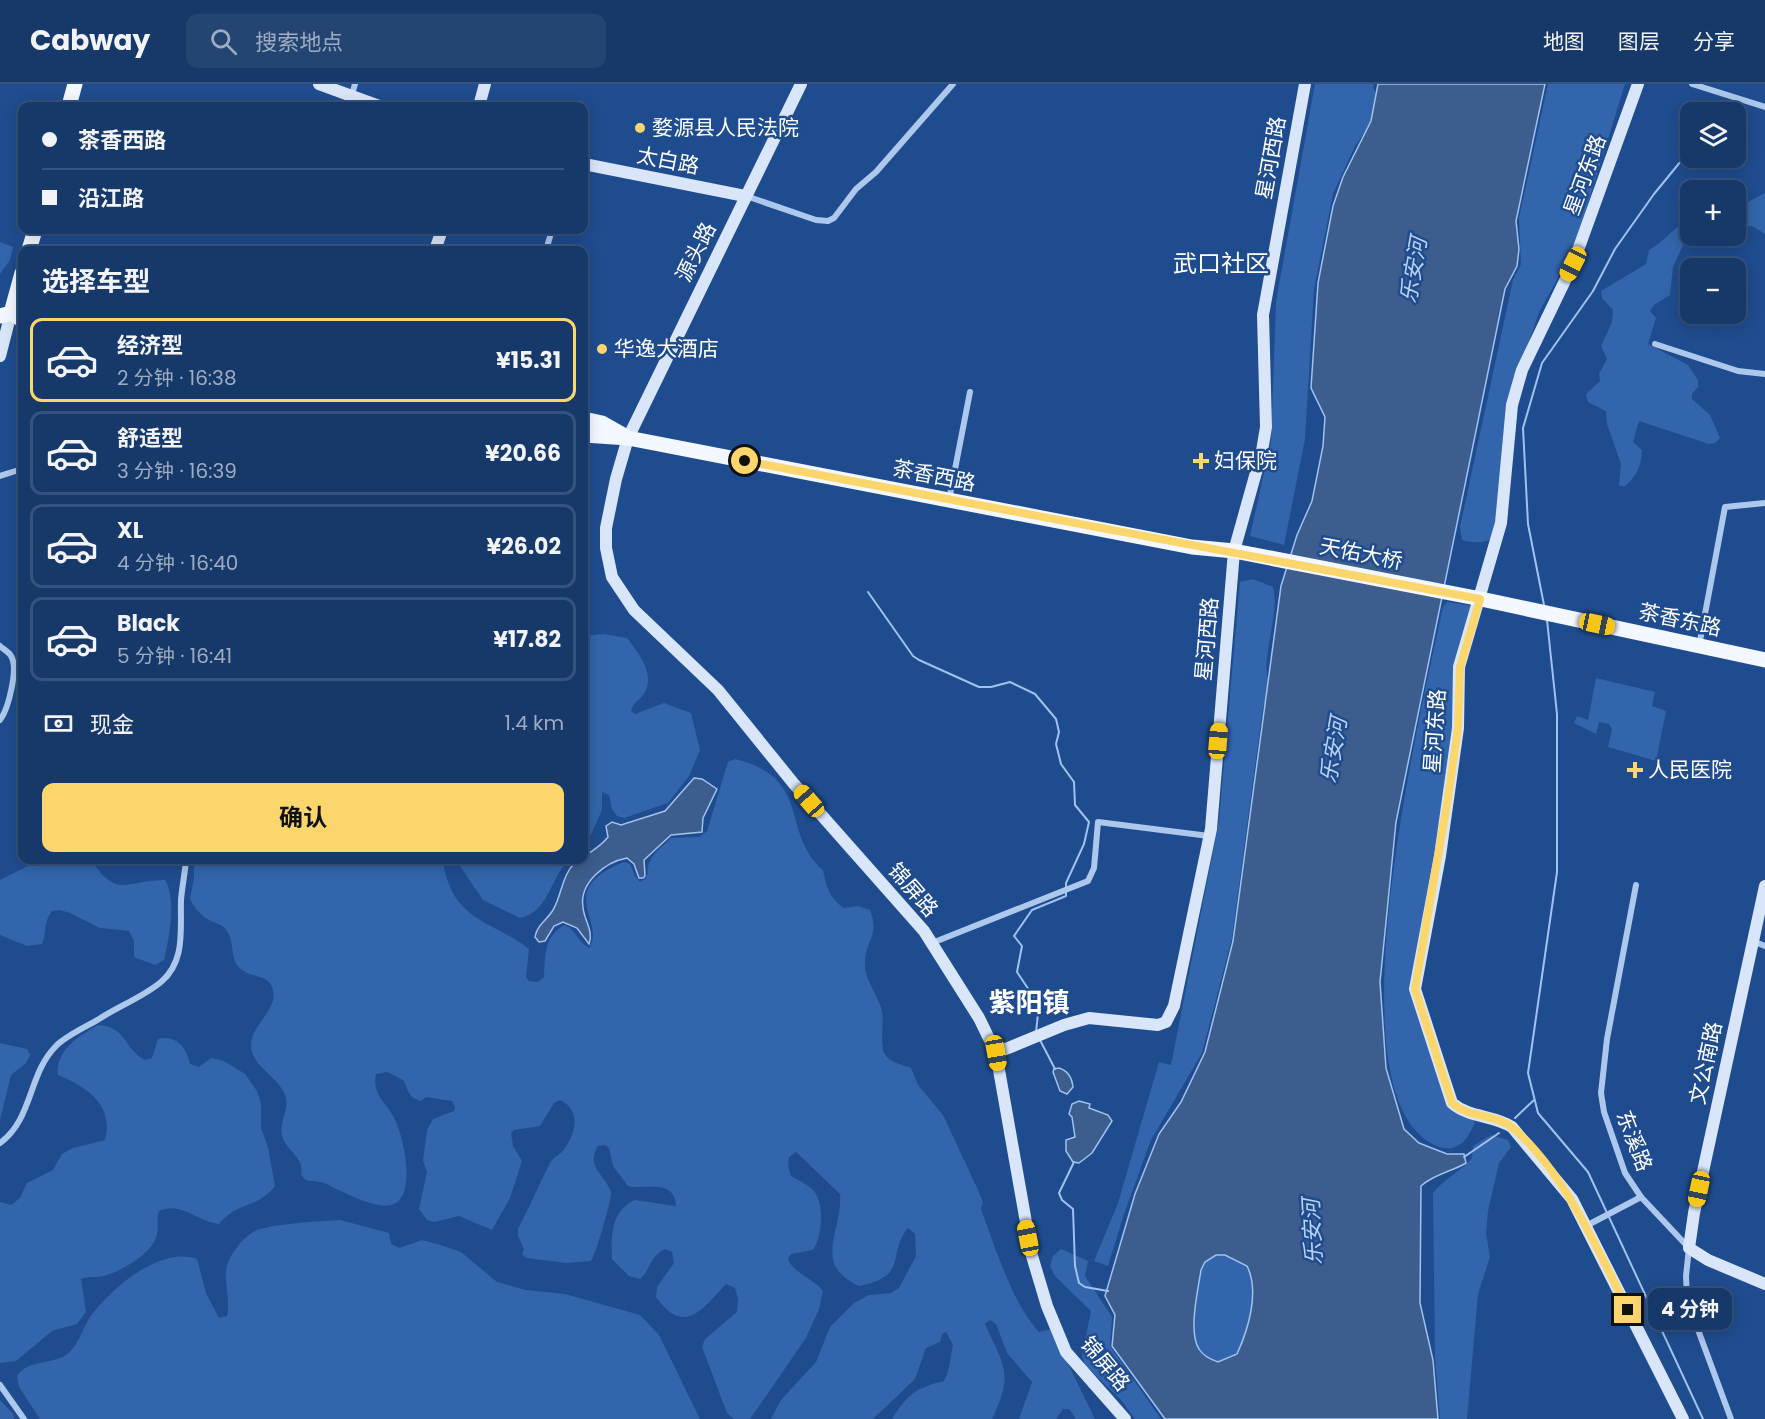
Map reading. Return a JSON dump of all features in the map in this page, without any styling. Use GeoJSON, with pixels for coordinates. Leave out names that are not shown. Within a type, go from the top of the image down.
{"type":"FeatureCollection","features":[{"type":"Feature","properties":{"kind":"main road"},"geometry":{"type":"LineString","coordinates":[[70,102],[75,84]]}},
{"type":"Feature","properties":{"kind":"main road"},"geometry":{"type":"LineString","coordinates":[[11,313],[18,288]]}},
{"type":"Feature","properties":{"kind":"main road"},"geometry":{"type":"LineString","coordinates":[[588,420],[602,423],[628,438]]}},
{"type":"Feature","properties":{"kind":"main road"},"geometry":{"type":"LineString","coordinates":[[588,435],[628,438]]}},
{"type":"Feature","properties":{"kind":"main road","name":"茶香西路"},"geometry":{"type":"LineString","coordinates":[[628,438],[1192,547],[1234,551]]}},
{"type":"Feature","properties":{"kind":"main road","name":"天佑大桥"},"geometry":{"type":"LineString","coordinates":[[1234,551],[1480,599]]}},
{"type":"Feature","properties":{"kind":"main road","name":"茶香东路"},"geometry":{"type":"LineString","coordinates":[[1480,599],[1765,660]]}},
{"type":"Feature","properties":{"kind":"street"},"geometry":{"type":"LineString","coordinates":[[320,84],[365,102]]}},
{"type":"Feature","properties":{"kind":"street"},"geometry":{"type":"LineString","coordinates":[[351,98],[355,84]]}},
{"type":"Feature","properties":{"kind":"street"},"geometry":{"type":"LineString","coordinates":[[480,102],[485,84]]}},
{"type":"Feature","properties":{"kind":"street","name":"源头路"},"geometry":{"type":"LineString","coordinates":[[628,438],[801,84]]}},
{"type":"Feature","properties":{"kind":"street"},"geometry":{"type":"LineString","coordinates":[[745,196],[816,220],[828,221],[834,218],[856,189],[899,147],[953,84]]}},
{"type":"Feature","properties":{"kind":"street","name":"星河西路"},"geometry":{"type":"LineString","coordinates":[[996,1053],[1089,1018],[1145,1024],[1166,1022],[1174,1006],[1209,836],[1234,551],[1265,431],[1263,315],[1305,84]]}},
{"type":"Feature","properties":{"kind":"street","name":"星河东路"},"geometry":{"type":"LineString","coordinates":[[1638,84],[1573,264],[1522,370],[1512,405],[1501,523],[1460,667],[1457,738],[1440,856],[1416,972],[1417,1003],[1452,1103],[1468,1113],[1502,1120],[1512,1127],[1572,1199],[1683,1419]]}},
{"type":"Feature","properties":{"kind":"street"},"geometry":{"type":"LineString","coordinates":[[1692,84],[1765,107]]}},
{"type":"Feature","properties":{"kind":"street","name":"太白路"},"geometry":{"type":"LineString","coordinates":[[588,165],[745,196]]}},
{"type":"Feature","properties":{"kind":"street"},"geometry":{"type":"LineString","coordinates":[[0,356],[11,313]]}},
{"type":"Feature","properties":{"kind":"street"},"geometry":{"type":"LineString","coordinates":[[1655,344],[1738,371],[1765,374]]}},
{"type":"Feature","properties":{"kind":"street"},"geometry":{"type":"LineString","coordinates":[[949,500],[970,392]]}},
{"type":"Feature","properties":{"kind":"street","name":"锦屏路"},"geometry":{"type":"LineString","coordinates":[[628,438],[616,479],[606,528],[606,548],[612,577],[620,592],[656,633],[718,690],[794,784],[932,943],[979,1018],[996,1053],[1032,1256],[1047,1306],[1066,1352],[1125,1419]]}},
{"type":"Feature","properties":{"kind":"street"},"geometry":{"type":"LineString","coordinates":[[0,476],[18,470]]}},
{"type":"Feature","properties":{"kind":"street"},"geometry":{"type":"LineString","coordinates":[[1700,646],[1725,507],[1765,503]]}},
{"type":"Feature","properties":{"kind":"street"},"geometry":{"type":"LineString","coordinates":[[0,646],[11,656],[14,665],[9,705],[0,720]]}},
{"type":"Feature","properties":{"kind":"street"},"geometry":{"type":"LineString","coordinates":[[932,943],[1088,881],[1092,876],[1098,822],[1209,836]]}},
{"type":"Feature","properties":{"kind":"street"},"geometry":{"type":"LineString","coordinates":[[0,1143],[19,1123],[41,1068],[57,1046],[113,1009],[141,996],[162,981],[172,969],[179,955],[181,898],[185,864]]}},
{"type":"Feature","properties":{"kind":"street","name":"东溪路"},"geometry":{"type":"LineString","coordinates":[[1636,885],[1607,1039],[1601,1093],[1604,1112],[1625,1173],[1641,1197],[1689,1248]]}},
{"type":"Feature","properties":{"kind":"street","name":"文公南路"},"geometry":{"type":"LineString","coordinates":[[1689,1248],[1694,1213],[1765,886]]}},
{"type":"Feature","properties":{"kind":"street"},"geometry":{"type":"LineString","coordinates":[[1752,941],[1765,946]]}},
{"type":"Feature","properties":{"kind":"street"},"geometry":{"type":"LineString","coordinates":[[1586,1226],[1641,1197]]}},
{"type":"Feature","properties":{"kind":"street"},"geometry":{"type":"LineString","coordinates":[[1731,1419],[1687,1300],[1686,1276],[1689,1248],[1708,1260],[1765,1284]]}},
{"type":"Feature","properties":{"kind":"street"},"geometry":{"type":"LineString","coordinates":[[0,1385],[24,1419]]}},
{"type":"Feature","properties":{"kind":"shaded area"},"geometry":{"type":"Polygon","coordinates":[[[1315,84],[1374,84],[1373,88],[1379,98],[1375,118],[1355,146],[1333,194],[1314,289],[1305,439],[1284,545],[1250,536],[1271,442],[1276,302],[1315,84]]]}},
{"type":"Feature","properties":{"kind":"shaded area"},"geometry":{"type":"Polygon","coordinates":[[[1548,84],[1625,84],[1574,249],[1539,312],[1509,401],[1496,537],[1483,542],[1471,542],[1462,540],[1460,527],[1513,280],[1521,264],[1519,218],[1548,84]]]}},
{"type":"Feature","properties":{"kind":"shaded area"},"geometry":{"type":"Polygon","coordinates":[[[1765,193],[1765,234],[1746,225],[1746,203],[1765,193]]]}},
{"type":"Feature","properties":{"kind":"shaded area"},"geometry":{"type":"Polygon","coordinates":[[[1680,225],[1680,246],[1683,246],[1673,267],[1670,295],[1654,305],[1650,311],[1656,318],[1648,344],[1688,365],[1698,380],[1698,387],[1692,394],[1692,399],[1710,415],[1720,438],[1715,443],[1709,444],[1639,421],[1633,442],[1642,450],[1641,461],[1638,471],[1624,487],[1619,485],[1621,464],[1607,424],[1606,411],[1588,402],[1586,394],[1600,381],[1599,374],[1607,359],[1601,346],[1612,322],[1613,310],[1602,298],[1601,291],[1646,264],[1649,250],[1680,225]]]}},
{"type":"Feature","properties":{"kind":"shaded area"},"geometry":{"type":"Polygon","coordinates":[[[0,242],[13,247],[10,260],[0,274],[0,242]]]}},
{"type":"Feature","properties":{"kind":"shaded area"},"geometry":{"type":"Polygon","coordinates":[[[1253,579],[1273,587],[1274,613],[1267,655],[1268,678],[1272,687],[1263,707],[1232,938],[1202,1053],[1151,1140],[1108,1266],[1094,1261],[1118,1203],[1159,1062],[1171,1065],[1219,821],[1240,582],[1253,579]]]}},
{"type":"Feature","properties":{"kind":"shaded area"},"geometry":{"type":"Polygon","coordinates":[[[1447,602],[1473,606],[1413,989],[1446,1096],[1475,1122],[1464,1141],[1452,1148],[1435,1145],[1420,1135],[1396,1095],[1385,1035],[1385,962],[1392,882],[1418,723],[1443,607],[1447,602]]]}},
{"type":"Feature","properties":{"kind":"shaded area"},"geometry":{"type":"Polygon","coordinates":[[[604,634],[627,638],[644,663],[648,678],[645,692],[633,705],[631,711],[635,714],[664,703],[691,713],[700,750],[689,776],[668,803],[624,818],[617,816],[612,809],[609,795],[602,792],[602,810],[588,841],[588,636],[604,634]]]}},
{"type":"Feature","properties":{"kind":"shaded area"},"geometry":{"type":"Polygon","coordinates":[[[1596,678],[1655,692],[1652,706],[1666,711],[1656,761],[1608,747],[1612,729],[1609,724],[1599,722],[1596,734],[1574,723],[1577,716],[1588,720],[1596,678]]]}},
{"type":"Feature","properties":{"kind":"shaded area"},"geometry":{"type":"Polygon","coordinates":[[[735,759],[759,768],[776,779],[786,793],[802,840],[810,855],[823,870],[827,887],[835,901],[844,908],[858,906],[870,910],[873,919],[873,933],[867,949],[865,969],[882,1011],[884,1053],[892,1061],[911,1068],[918,1085],[943,1115],[979,1192],[983,1202],[981,1209],[998,1256],[1021,1306],[1039,1332],[1051,1329],[1095,1419],[1076,1419],[1069,1409],[1063,1409],[1056,1419],[1019,1419],[1032,1382],[1007,1353],[996,1324],[990,1320],[985,1324],[1004,1370],[1003,1391],[992,1419],[892,1419],[913,1393],[926,1386],[944,1381],[953,1345],[946,1332],[942,1334],[940,1342],[926,1348],[915,1379],[873,1419],[771,1419],[781,1400],[816,1362],[830,1327],[854,1303],[869,1295],[891,1293],[899,1288],[916,1256],[915,1234],[908,1228],[898,1247],[891,1270],[885,1277],[859,1286],[845,1277],[836,1268],[833,1257],[840,1194],[796,1152],[789,1157],[788,1166],[791,1176],[814,1191],[820,1204],[821,1221],[819,1237],[813,1250],[791,1254],[788,1259],[794,1268],[823,1291],[819,1309],[806,1338],[750,1419],[734,1419],[727,1413],[702,1347],[705,1339],[737,1312],[738,1299],[735,1288],[726,1284],[702,1309],[685,1317],[676,1316],[666,1309],[656,1297],[657,1287],[674,1263],[672,1252],[665,1249],[660,1252],[640,1279],[629,1276],[612,1259],[614,1225],[621,1210],[635,1200],[676,1206],[674,1197],[665,1188],[628,1186],[613,1166],[609,1148],[605,1145],[598,1146],[595,1153],[595,1165],[611,1192],[591,1261],[566,1263],[526,1258],[522,1254],[524,1249],[518,1236],[518,1229],[550,1162],[565,1148],[574,1128],[575,1121],[571,1109],[560,1100],[554,1103],[540,1126],[514,1130],[511,1133],[513,1146],[522,1161],[510,1198],[492,1230],[459,1216],[434,1222],[427,1220],[419,1209],[427,1172],[423,1161],[427,1130],[433,1119],[454,1111],[455,1107],[452,1101],[426,1097],[421,1101],[416,1099],[409,1093],[403,1080],[387,1072],[376,1074],[375,1082],[378,1094],[393,1116],[399,1130],[405,1153],[405,1190],[401,1198],[394,1204],[375,1204],[324,1183],[308,1181],[301,1174],[301,1164],[283,1139],[285,1095],[252,1052],[253,1034],[272,1002],[274,994],[271,985],[266,979],[247,973],[239,967],[234,959],[227,931],[204,917],[193,904],[190,899],[194,864],[444,864],[448,882],[463,906],[482,922],[529,949],[526,977],[529,981],[538,982],[544,977],[549,941],[558,929],[565,925],[569,927],[589,948],[593,938],[586,895],[591,884],[603,873],[624,862],[630,864],[640,882],[647,875],[652,858],[671,838],[699,837],[707,831],[728,762],[735,759]]]}},
{"type":"Feature","properties":{"kind":"shaded area"},"geometry":{"type":"Polygon","coordinates":[[[29,864],[94,864],[108,880],[124,885],[165,880],[171,897],[171,908],[170,931],[164,960],[155,965],[134,957],[134,941],[129,931],[100,928],[60,910],[52,911],[49,915],[42,944],[27,946],[0,935],[0,880],[29,864]]]}},
{"type":"Feature","properties":{"kind":"shaded area"},"geometry":{"type":"Polygon","coordinates":[[[459,864],[566,864],[543,902],[530,914],[520,918],[483,900],[459,864]]]}},
{"type":"Feature","properties":{"kind":"shaded area"},"geometry":{"type":"Polygon","coordinates":[[[98,1025],[120,1034],[132,1050],[145,1060],[152,1058],[158,1039],[164,1038],[175,1040],[180,1044],[190,1064],[199,1067],[211,1058],[224,1061],[245,1074],[257,1091],[261,1104],[261,1128],[268,1147],[275,1186],[261,1199],[234,1211],[219,1224],[182,1210],[159,1211],[158,1231],[150,1248],[127,1266],[111,1274],[81,1279],[86,1312],[77,1324],[52,1331],[16,1361],[0,1363],[0,1202],[11,1205],[20,1198],[27,1183],[53,1170],[62,1154],[73,1148],[105,1140],[106,1117],[102,1107],[79,1085],[58,1075],[60,1058],[64,1051],[76,1039],[98,1025]]]}},
{"type":"Feature","properties":{"kind":"shaded area"},"geometry":{"type":"Polygon","coordinates":[[[0,1043],[27,1049],[30,1055],[26,1063],[11,1075],[0,1120],[0,1043]]]}},
{"type":"Feature","properties":{"kind":"shaded area"},"geometry":{"type":"Polygon","coordinates":[[[1491,1135],[1508,1140],[1511,1147],[1499,1163],[1488,1211],[1486,1233],[1490,1257],[1478,1294],[1467,1419],[1440,1419],[1435,1358],[1433,1193],[1472,1158],[1473,1146],[1491,1135]]]}},
{"type":"Feature","properties":{"kind":"shaded area"},"geometry":{"type":"Polygon","coordinates":[[[340,1220],[389,1233],[391,1244],[399,1248],[422,1240],[461,1252],[497,1282],[526,1290],[565,1294],[640,1315],[659,1335],[700,1419],[40,1419],[19,1387],[17,1376],[22,1371],[27,1367],[60,1358],[70,1352],[90,1317],[110,1294],[152,1264],[183,1257],[197,1259],[206,1293],[219,1318],[227,1316],[228,1310],[227,1265],[234,1251],[249,1235],[259,1229],[269,1227],[340,1220]]]}},
{"type":"Feature","properties":{"kind":"shaded area"},"geometry":{"type":"Polygon","coordinates":[[[1251,1248],[1254,1331],[1210,1395],[1120,1256],[1251,1248]]]}},
{"type":"Feature","properties":{"kind":"shaded area"},"geometry":{"type":"Polygon","coordinates":[[[1061,1249],[1088,1261],[1085,1276],[1112,1317],[1110,1346],[1161,1419],[1135,1419],[1121,1400],[1085,1365],[1082,1355],[1091,1311],[1055,1276],[1050,1266],[1053,1256],[1061,1249]]]}},
{"type":"Feature","properties":{"kind":"shaded area"},"geometry":{"type":"Polygon","coordinates":[[[0,1400],[13,1414],[14,1419],[0,1419],[0,1400]]]}},
{"type":"Feature","properties":{"kind":"water","name":"乐安河"},"geometry":{"type":"Polygon","coordinates":[[[1378,84],[1545,84],[1516,221],[1519,249],[1517,266],[1505,289],[1396,822],[1380,982],[1386,1068],[1404,1129],[1419,1143],[1447,1154],[1464,1154],[1466,1163],[1421,1186],[1420,1303],[1433,1360],[1438,1419],[1165,1419],[1112,1346],[1115,1315],[1105,1296],[1135,1194],[1159,1134],[1181,1102],[1205,1052],[1233,941],[1281,586],[1297,535],[1312,501],[1323,446],[1325,417],[1311,388],[1318,283],[1333,206],[1343,177],[1371,121],[1378,84]],[[1216,1255],[1205,1262],[1201,1270],[1194,1322],[1194,1332],[1199,1349],[1218,1362],[1237,1354],[1245,1334],[1252,1299],[1251,1276],[1247,1266],[1225,1255],[1216,1255]]]}},
{"type":"Feature","properties":{"kind":"water"},"geometry":{"type":"Polygon","coordinates":[[[694,778],[702,779],[717,789],[703,818],[702,832],[671,835],[644,860],[645,876],[643,878],[639,878],[634,864],[627,858],[602,869],[589,882],[583,898],[584,912],[590,930],[589,944],[577,928],[563,922],[554,926],[545,941],[539,942],[535,937],[536,933],[556,905],[569,871],[574,864],[588,864],[588,854],[608,837],[606,826],[612,822],[621,825],[665,811],[694,778]]]}},
{"type":"Feature","properties":{"kind":"water"},"geometry":{"type":"Polygon","coordinates":[[[1059,1068],[1068,1073],[1072,1081],[1073,1087],[1067,1094],[1060,1091],[1053,1072],[1054,1069],[1059,1068]]]}},
{"type":"Feature","properties":{"kind":"water"},"geometry":{"type":"Polygon","coordinates":[[[1079,1101],[1090,1104],[1089,1108],[1108,1115],[1112,1121],[1092,1153],[1079,1163],[1073,1162],[1066,1151],[1066,1140],[1075,1137],[1072,1117],[1069,1114],[1072,1104],[1079,1101]]]}},
{"type":"Feature","properties":{"kind":"waterway"},"geometry":{"type":"LineString","coordinates":[[1544,605],[1528,524],[1523,428],[1542,363],[1593,291],[1615,249],[1680,162]]}},
{"type":"Feature","properties":{"kind":"waterway"},"geometry":{"type":"LineString","coordinates":[[868,592],[913,656],[979,687],[991,687],[1010,682],[1035,694],[1056,719],[1059,732],[1056,744],[1061,764],[1074,782],[1075,805],[1089,822],[1084,844],[1066,883],[1066,896],[1032,910],[1014,936],[1022,946],[1017,972],[1039,1005],[1036,1032]]}},
{"type":"Feature","properties":{"kind":"waterway"},"geometry":{"type":"LineString","coordinates":[[1547,620],[1557,714],[1557,872],[1528,1073],[1538,1113],[1588,1172],[1703,1419]]}},
{"type":"Feature","properties":{"kind":"waterway"},"geometry":{"type":"LineString","coordinates":[[1040,1040],[1055,1069]]}},
{"type":"Feature","properties":{"kind":"waterway"},"geometry":{"type":"LineString","coordinates":[[1515,1118],[1534,1100]]}},
{"type":"Feature","properties":{"kind":"waterway"},"geometry":{"type":"LineString","coordinates":[[1464,1157],[1499,1133]]}},
{"type":"Feature","properties":{"kind":"waterway"},"geometry":{"type":"LineString","coordinates":[[1074,1162],[1059,1193],[1062,1200],[1073,1209],[1075,1266],[1079,1283],[1085,1287],[1108,1291]]}},
{"type":"Feature","properties":{"kind":"place","name":"婺源县人民法院"},"geometry":{"type":"Point","coordinates":[640,128]}},
{"type":"Feature","properties":{"kind":"place","name":"华逸大酒店"},"geometry":{"type":"Point","coordinates":[602,349]}},
{"type":"Feature","properties":{"kind":"place","name":"妇保院"},"geometry":{"type":"Point","coordinates":[1201,461]}},
{"type":"Feature","properties":{"kind":"place","name":"人民医院"},"geometry":{"type":"Point","coordinates":[1635,770]}},
{"type":"Feature","properties":{"kind":"district","name":"武口社区"},"geometry":{"type":"Point","coordinates":[1221,264]}},
{"type":"Feature","properties":{"kind":"district","name":"紫阳镇"},"geometry":{"type":"Point","coordinates":[1029,1003]}},
{"type":"Feature","properties":{"kind":"route"},"geometry":{"type":"LineString","coordinates":[[745,461],[1192,547],[1234,551],[1480,599],[1460,667],[1457,691],[1458,728],[1440,856],[1416,972],[1417,1003],[1452,1103],[1458,1109],[1468,1113],[1502,1120],[1523,1136],[1572,1199],[1628,1310]]}}]}
